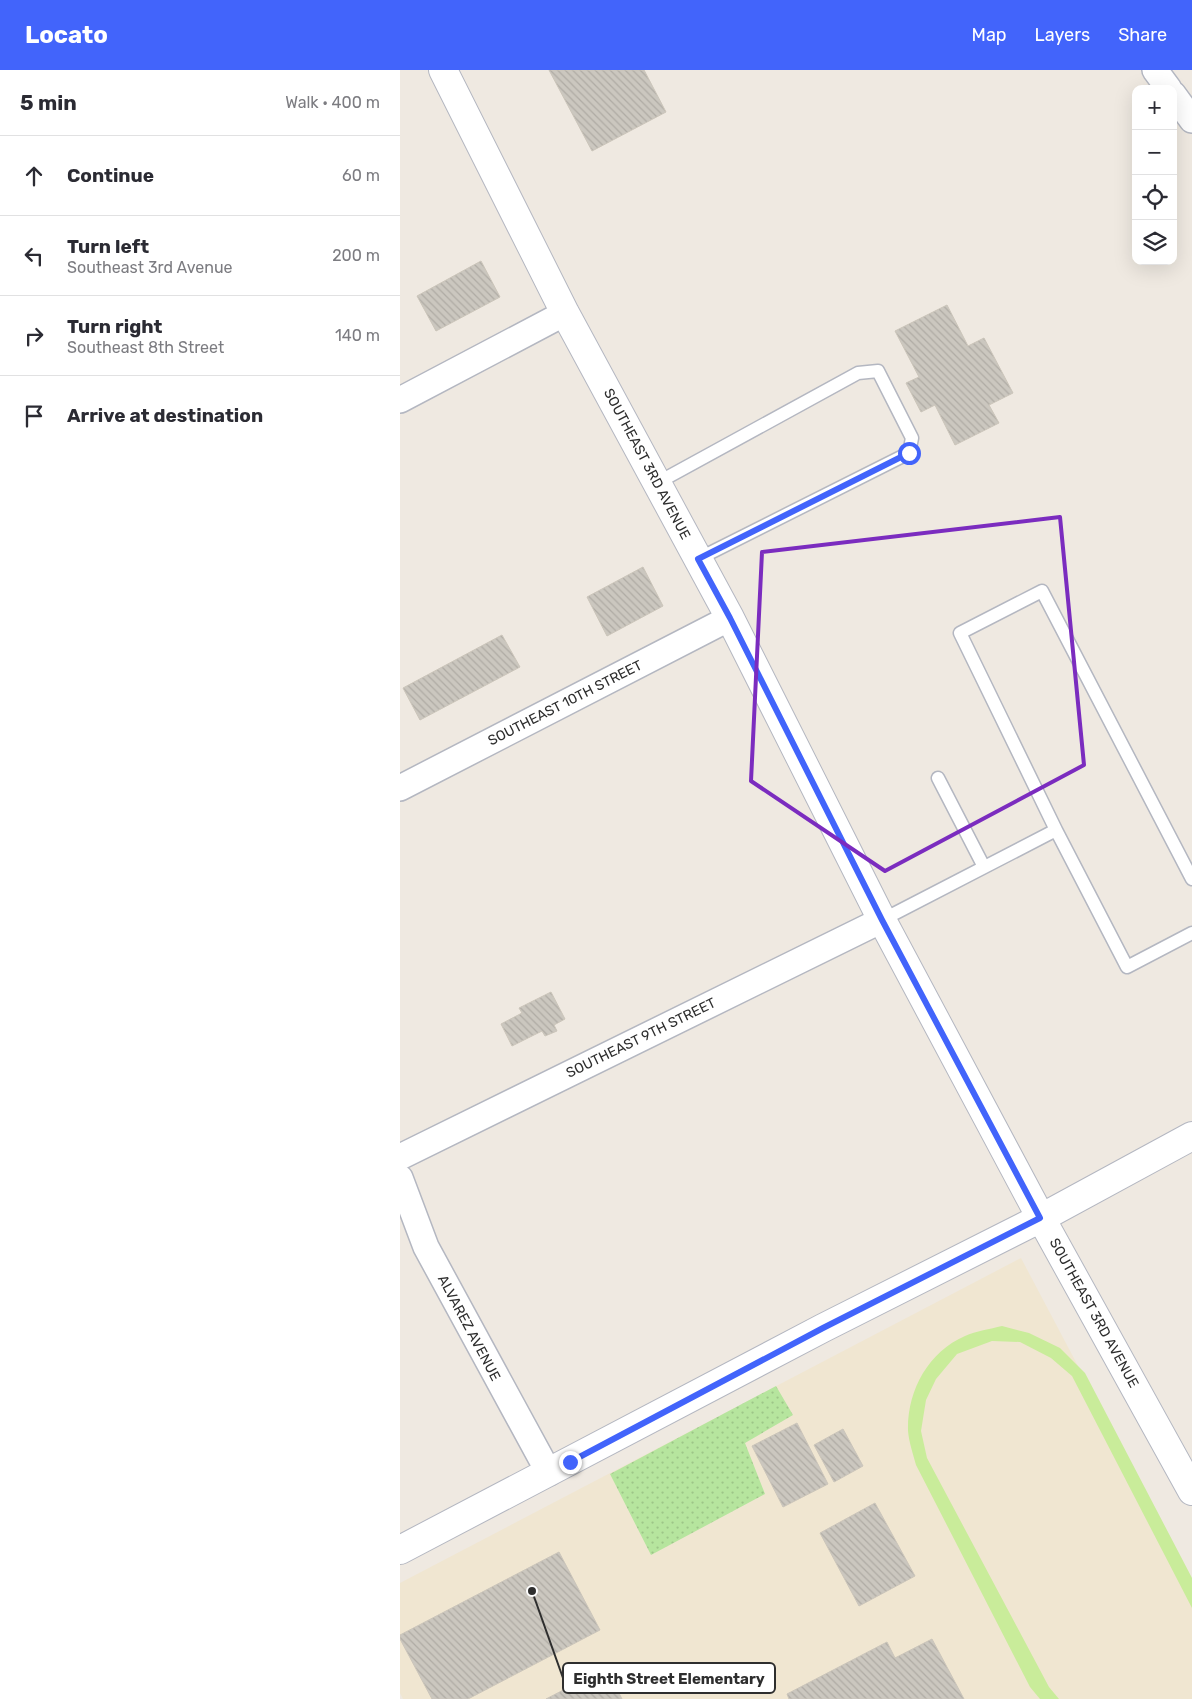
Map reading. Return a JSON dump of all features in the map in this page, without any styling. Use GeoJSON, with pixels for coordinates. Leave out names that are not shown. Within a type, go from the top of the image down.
{"type":"FeatureCollection","features":[{"type":"Feature","properties":{"kind":"street","name":"SOUTHEAST 3RD AVENUE"},"geometry":{"type":"LineString","coordinates":[[443,70],[565,313],[730,618],[882,920],[1040,1218],[1189,1480]]}},
{"type":"Feature","properties":{"kind":"street"},"geometry":{"type":"LineString","coordinates":[[1155,70],[1166,85]]}},
{"type":"Feature","properties":{"kind":"street"},"geometry":{"type":"LineString","coordinates":[[1177,99],[1192,120]]}},
{"type":"Feature","properties":{"kind":"street"},"geometry":{"type":"LineString","coordinates":[[400,400],[565,313]]}},
{"type":"Feature","properties":{"kind":"street","name":"SOUTHEAST 10TH STREET"},"geometry":{"type":"LineString","coordinates":[[400,788],[730,618]]}},
{"type":"Feature","properties":{"kind":"street","name":"SOUTHEAST 9TH STREET"},"geometry":{"type":"LineString","coordinates":[[400,1157],[882,920]]}},
{"type":"Feature","properties":{"kind":"street"},"geometry":{"type":"LineString","coordinates":[[400,1550],[823,1328],[1040,1218],[1192,1136]]}},
{"type":"Feature","properties":{"kind":"street","name":"ALVAREZ AVENUE"},"geometry":{"type":"LineString","coordinates":[[400,1178],[426,1247],[549,1473]]}},
{"type":"Feature","properties":{"kind":"lane"},"geometry":{"type":"LineString","coordinates":[[657,483],[858,373],[878,371],[912,438],[909,453],[698,559]]}},
{"type":"Feature","properties":{"kind":"lane"},"geometry":{"type":"LineString","coordinates":[[1192,879],[1042,591],[960,633],[1056,830],[1127,967],[1192,933]]}},
{"type":"Feature","properties":{"kind":"lane"},"geometry":{"type":"LineString","coordinates":[[938,778],[984,867]]}},
{"type":"Feature","properties":{"kind":"lane"},"geometry":{"type":"LineString","coordinates":[[882,920],[1056,830]]}},
{"type":"Feature","properties":{"kind":"highlighted area"},"geometry":{"type":"Polygon","coordinates":[[[1060,517],[1084,765],[885,871],[751,781],[762,552],[1060,517]]]}},
{"type":"Feature","properties":{"kind":"shaded area"},"geometry":{"type":"Polygon","coordinates":[[[1021,1258],[1192,1582],[1192,1699],[403,1699],[400,1693],[400,1583],[1021,1258]]]}},
{"type":"Feature","properties":{"kind":"green space"},"geometry":{"type":"Polygon","coordinates":[[[1002,1326],[1029,1333],[1060,1348],[1085,1373],[1192,1578],[1192,1608],[1072,1376],[1051,1358],[1020,1342],[992,1341],[957,1354],[936,1379],[926,1400],[921,1431],[927,1458],[1049,1687],[1059,1699],[1040,1699],[1030,1687],[916,1465],[908,1431],[911,1402],[922,1374],[930,1363],[940,1352],[965,1336],[1002,1326]]]}},
{"type":"Feature","properties":{"kind":"green space"},"geometry":{"type":"Polygon","coordinates":[[[776,1386],[793,1415],[745,1443],[765,1494],[651,1555],[610,1474],[776,1386]]]}},
{"type":"Feature","properties":{"kind":"building"},"geometry":{"type":"Polygon","coordinates":[[[549,70],[644,70],[666,112],[592,151],[549,70]]]}},
{"type":"Feature","properties":{"kind":"building"},"geometry":{"type":"Polygon","coordinates":[[[481,261],[500,297],[436,331],[417,296],[481,261]]]}},
{"type":"Feature","properties":{"kind":"building"},"geometry":{"type":"Polygon","coordinates":[[[947,305],[968,346],[984,338],[1013,393],[989,405],[999,423],[955,445],[935,405],[921,412],[906,383],[919,377],[895,331],[947,305]]]}},
{"type":"Feature","properties":{"kind":"building"},"geometry":{"type":"Polygon","coordinates":[[[643,567],[663,606],[607,636],[587,597],[643,567]]]}},
{"type":"Feature","properties":{"kind":"building"},"geometry":{"type":"Polygon","coordinates":[[[502,635],[520,667],[420,720],[403,688],[502,635]]]}},
{"type":"Feature","properties":{"kind":"building"},"geometry":{"type":"Polygon","coordinates":[[[551,992],[565,1019],[554,1025],[557,1031],[545,1036],[542,1031],[512,1046],[501,1024],[522,1013],[519,1008],[551,992]]]}},
{"type":"Feature","properties":{"kind":"building"},"geometry":{"type":"Polygon","coordinates":[[[797,1423],[828,1484],[783,1507],[752,1446],[797,1423]]]}},
{"type":"Feature","properties":{"kind":"building"},"geometry":{"type":"Polygon","coordinates":[[[843,1429],[863,1466],[834,1482],[814,1445],[843,1429]]]}},
{"type":"Feature","properties":{"kind":"building"},"geometry":{"type":"Polygon","coordinates":[[[875,1503],[915,1576],[859,1606],[820,1533],[875,1503]]]}},
{"type":"Feature","properties":{"kind":"building"},"geometry":{"type":"Polygon","coordinates":[[[559,1552],[600,1630],[468,1699],[432,1699],[400,1639],[400,1635],[559,1552]]]}},
{"type":"Feature","properties":{"kind":"building"},"geometry":{"type":"Polygon","coordinates":[[[932,1639],[964,1699],[789,1699],[787,1694],[887,1642],[895,1658],[932,1639]]]}},
{"type":"Feature","properties":{"kind":"building"},"geometry":{"type":"Polygon","coordinates":[[[606,1668],[622,1699],[546,1699],[606,1668]]]}},
{"type":"Feature","properties":{"kind":"place","name":"Eighth Street Elementary"},"geometry":{"type":"Point","coordinates":[532,1591]}},
{"type":"Feature","properties":{"kind":"route"},"geometry":{"type":"LineString","coordinates":[[570,1462],[823,1328],[1040,1218],[882,920],[730,618],[698,559],[909,453]]}}]}
